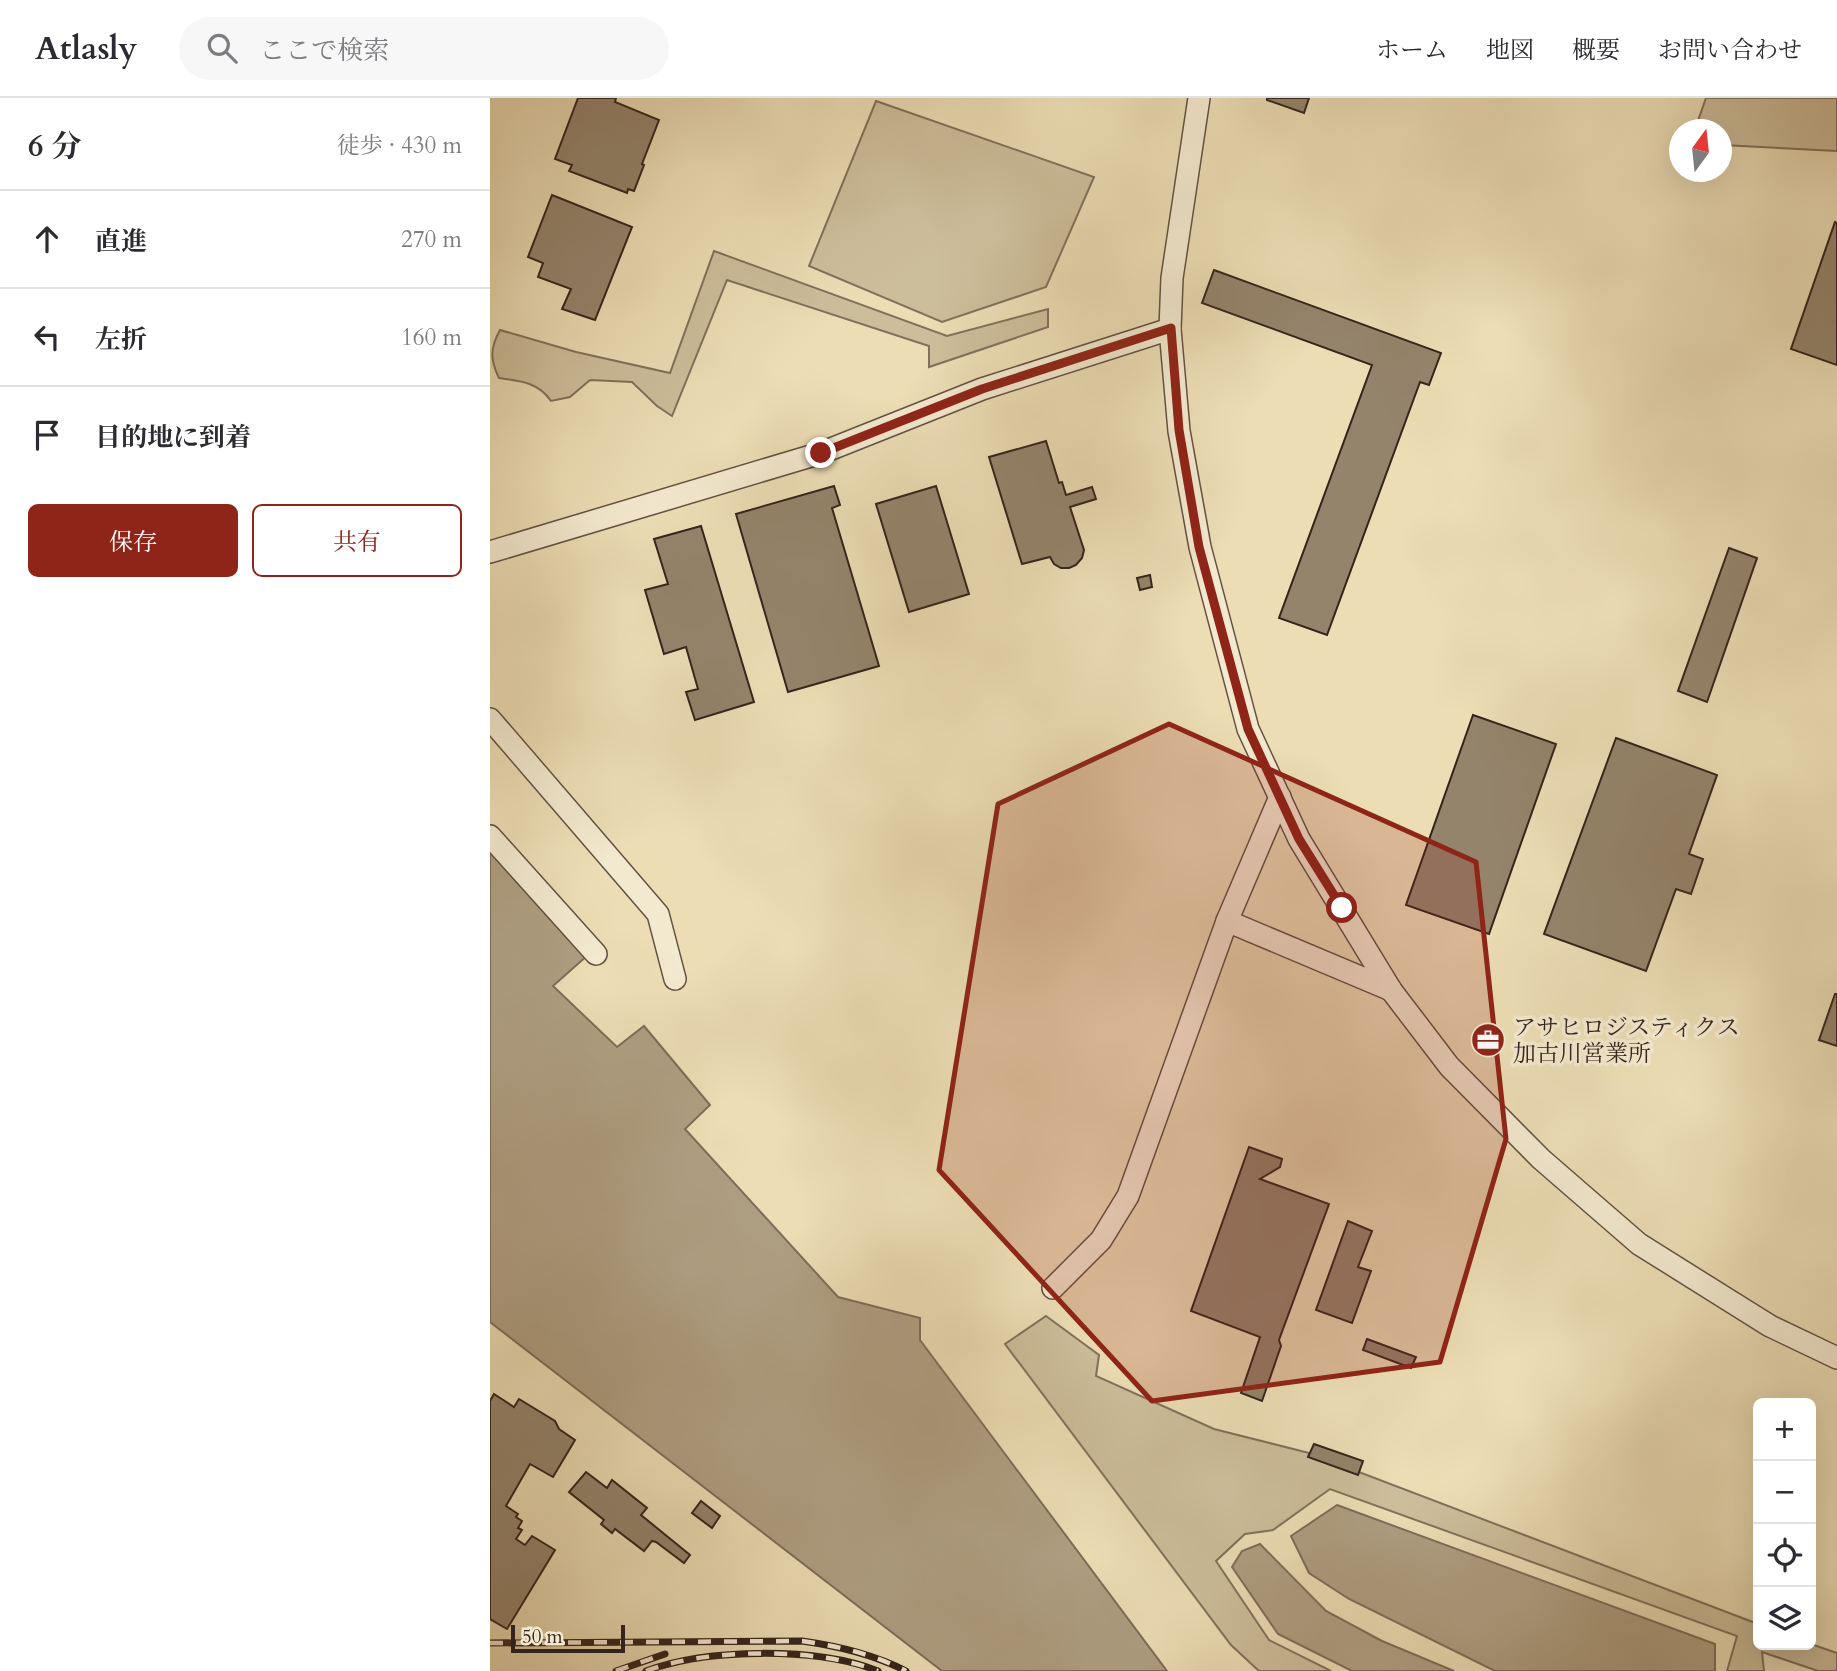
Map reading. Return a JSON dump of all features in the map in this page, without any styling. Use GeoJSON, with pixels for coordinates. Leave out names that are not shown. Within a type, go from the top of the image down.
{"type":"FeatureCollection","features":[{"type":"Feature","properties":{"kind":"street"},"geometry":{"type":"LineString","coordinates":[[1199,98],[1172,278],[1171,328],[1179,430],[1199,547],[1248,729],[1299,839],[1391,990],[1449,1066],[1541,1159],[1639,1244],[1770,1326],[1837,1358]]}},
{"type":"Feature","properties":{"kind":"street"},"geometry":{"type":"LineString","coordinates":[[490,552],[821,453],[982,389],[1171,328]]}},
{"type":"Feature","properties":{"kind":"street"},"geometry":{"type":"LineString","coordinates":[[490,719],[658,914],[675,979]]}},
{"type":"Feature","properties":{"kind":"street"},"geometry":{"type":"LineString","coordinates":[[1054,1288],[1101,1240],[1128,1196],[1227,921],[1280,797]]}},
{"type":"Feature","properties":{"kind":"street"},"geometry":{"type":"LineString","coordinates":[[490,836],[596,954]]}},
{"type":"Feature","properties":{"kind":"street"},"geometry":{"type":"LineString","coordinates":[[1227,921],[1391,990]]}},
{"type":"Feature","properties":{"kind":"highlighted area"},"geometry":{"type":"Polygon","coordinates":[[[1169,724],[1476,862],[1506,1139],[1440,1362],[1152,1401],[939,1170],[998,804],[1169,724]]]}},
{"type":"Feature","properties":{"kind":"shaded area"},"geometry":{"type":"Polygon","coordinates":[[[1706,98],[1837,98],[1837,151],[1732,146],[1732,119],[1699,119],[1706,98]]]}},
{"type":"Feature","properties":{"kind":"shaded area"},"geometry":{"type":"Polygon","coordinates":[[[876,101],[1094,177],[1046,287],[942,322],[809,266],[876,101]]]}},
{"type":"Feature","properties":{"kind":"shaded area"},"geometry":{"type":"Polygon","coordinates":[[[714,251],[947,336],[1048,309],[1048,327],[929,367],[929,346],[727,280],[672,416],[632,382],[590,380],[570,397],[551,401],[534,386],[499,378],[492,354],[500,330],[576,352],[670,373],[714,251]]]}},
{"type":"Feature","properties":{"kind":"shaded area"},"geometry":{"type":"Polygon","coordinates":[[[490,847],[588,955],[553,986],[617,1047],[644,1026],[710,1105],[685,1129],[838,1297],[920,1318],[920,1340],[1167,1671],[942,1671],[490,1322],[490,847]]]}},
{"type":"Feature","properties":{"kind":"shaded area"},"geometry":{"type":"Polygon","coordinates":[[[1046,1316],[1099,1355],[1096,1376],[1214,1429],[1309,1453],[1753,1622],[1753,1650],[1816,1650],[1816,1646],[1837,1653],[1837,1671],[1818,1671],[1762,1652],[1764,1671],[1727,1671],[1737,1636],[1330,1489],[1273,1530],[1245,1534],[1216,1561],[1269,1640],[1331,1671],[1259,1671],[1231,1645],[1005,1344],[1046,1316]]]}},
{"type":"Feature","properties":{"kind":"shaded area"},"geometry":{"type":"Polygon","coordinates":[[[1337,1505],[1715,1644],[1715,1671],[1495,1671],[1349,1599],[1309,1573],[1291,1536],[1337,1505]]]}},
{"type":"Feature","properties":{"kind":"shaded area"},"geometry":{"type":"Polygon","coordinates":[[[1260,1544],[1326,1611],[1382,1641],[1454,1671],[1352,1671],[1278,1634],[1232,1567],[1242,1551],[1260,1544]]]}},
{"type":"Feature","properties":{"kind":"building"},"geometry":{"type":"Polygon","coordinates":[[[578,98],[616,98],[615,102],[659,120],[634,191],[628,189],[627,193],[569,171],[572,165],[555,159],[578,98]]]}},
{"type":"Feature","properties":{"kind":"building"},"geometry":{"type":"Polygon","coordinates":[[[1267,98],[1309,98],[1304,113],[1267,98]]]}},
{"type":"Feature","properties":{"kind":"building"},"geometry":{"type":"Polygon","coordinates":[[[552,195],[632,227],[595,320],[562,309],[571,289],[538,277],[543,263],[528,257],[552,195]]]}},
{"type":"Feature","properties":{"kind":"building"},"geometry":{"type":"Polygon","coordinates":[[[1835,222],[1837,223],[1837,365],[1791,349],[1835,222]]]}},
{"type":"Feature","properties":{"kind":"building"},"geometry":{"type":"Polygon","coordinates":[[[1214,270],[1441,353],[1429,385],[1420,382],[1327,635],[1279,618],[1372,365],[1202,303],[1214,270]]]}},
{"type":"Feature","properties":{"kind":"building"},"geometry":{"type":"Polygon","coordinates":[[[1046,441],[1059,483],[1062,482],[1066,495],[1092,487],[1096,499],[1070,507],[1084,550],[1082,558],[1069,568],[1054,564],[1050,557],[1022,564],[989,457],[1046,441]]]}},
{"type":"Feature","properties":{"kind":"building"},"geometry":{"type":"Polygon","coordinates":[[[834,486],[840,505],[832,508],[879,666],[788,692],[736,514],[834,486]]]}},
{"type":"Feature","properties":{"kind":"building"},"geometry":{"type":"Polygon","coordinates":[[[936,486],[969,594],[909,612],[876,504],[936,486]]]}},
{"type":"Feature","properties":{"kind":"building"},"geometry":{"type":"Polygon","coordinates":[[[701,526],[754,702],[695,720],[686,692],[698,689],[686,647],[664,654],[645,590],[668,584],[654,539],[701,526]]]}},
{"type":"Feature","properties":{"kind":"building"},"geometry":{"type":"Polygon","coordinates":[[[1729,548],[1757,558],[1707,702],[1678,691],[1729,548]]]}},
{"type":"Feature","properties":{"kind":"building"},"geometry":{"type":"Polygon","coordinates":[[[1150,575],[1152,587],[1140,590],[1137,578],[1150,575]]]}},
{"type":"Feature","properties":{"kind":"building"},"geometry":{"type":"Polygon","coordinates":[[[1473,715],[1556,744],[1489,934],[1406,905],[1473,715]]]}},
{"type":"Feature","properties":{"kind":"building"},"geometry":{"type":"Polygon","coordinates":[[[1616,738],[1717,775],[1689,854],[1703,859],[1691,894],[1676,889],[1646,971],[1544,934],[1616,738]]]}},
{"type":"Feature","properties":{"kind":"building"},"geometry":{"type":"Polygon","coordinates":[[[1837,994],[1837,1046],[1819,1040],[1837,994]]]}},
{"type":"Feature","properties":{"kind":"building"},"geometry":{"type":"Polygon","coordinates":[[[1249,1147],[1282,1159],[1280,1167],[1260,1179],[1329,1204],[1279,1340],[1281,1346],[1262,1401],[1241,1393],[1260,1337],[1191,1311],[1249,1147]]]}},
{"type":"Feature","properties":{"kind":"building"},"geometry":{"type":"Polygon","coordinates":[[[1348,1221],[1372,1231],[1358,1267],[1371,1271],[1352,1323],[1316,1310],[1348,1221]]]}},
{"type":"Feature","properties":{"kind":"building"},"geometry":{"type":"Polygon","coordinates":[[[1367,1339],[1416,1357],[1411,1368],[1363,1350],[1367,1339]]]}},
{"type":"Feature","properties":{"kind":"building"},"geometry":{"type":"Polygon","coordinates":[[[494,1394],[514,1407],[519,1399],[555,1421],[559,1429],[575,1440],[553,1477],[530,1464],[506,1506],[518,1514],[516,1517],[522,1521],[518,1528],[522,1530],[516,1539],[525,1545],[532,1536],[555,1550],[507,1629],[490,1619],[490,1401],[494,1394]]]}},
{"type":"Feature","properties":{"kind":"building"},"geometry":{"type":"Polygon","coordinates":[[[1314,1444],[1363,1461],[1358,1475],[1308,1457],[1314,1444]]]}},
{"type":"Feature","properties":{"kind":"building"},"geometry":{"type":"Polygon","coordinates":[[[586,1472],[607,1488],[612,1480],[647,1508],[641,1515],[690,1555],[684,1563],[656,1542],[652,1541],[644,1551],[615,1529],[612,1533],[601,1524],[604,1520],[569,1492],[586,1472]]]}},
{"type":"Feature","properties":{"kind":"building"},"geometry":{"type":"Polygon","coordinates":[[[701,1501],[720,1516],[712,1528],[692,1513],[701,1501]]]}},
{"type":"Feature","properties":{"kind":"railway"},"geometry":{"type":"LineString","coordinates":[[490,1643],[802,1641],[855,1652],[906,1671]]}},
{"type":"Feature","properties":{"kind":"railway"},"geometry":{"type":"LineString","coordinates":[[646,1671],[699,1658],[762,1653],[825,1658],[878,1671]]}},
{"type":"Feature","properties":{"kind":"railway"},"geometry":{"type":"LineString","coordinates":[[616,1671],[665,1654]]}},
{"type":"Feature","properties":{"kind":"place","name":"アサヒロジスティクス 加古川営業所"},"geometry":{"type":"Point","coordinates":[1488,1040]}},
{"type":"Feature","properties":{"kind":"route"},"geometry":{"type":"LineString","coordinates":[[821,453],[982,389],[1171,328],[1179,430],[1199,547],[1248,729],[1299,839],[1342,908]]}}]}
